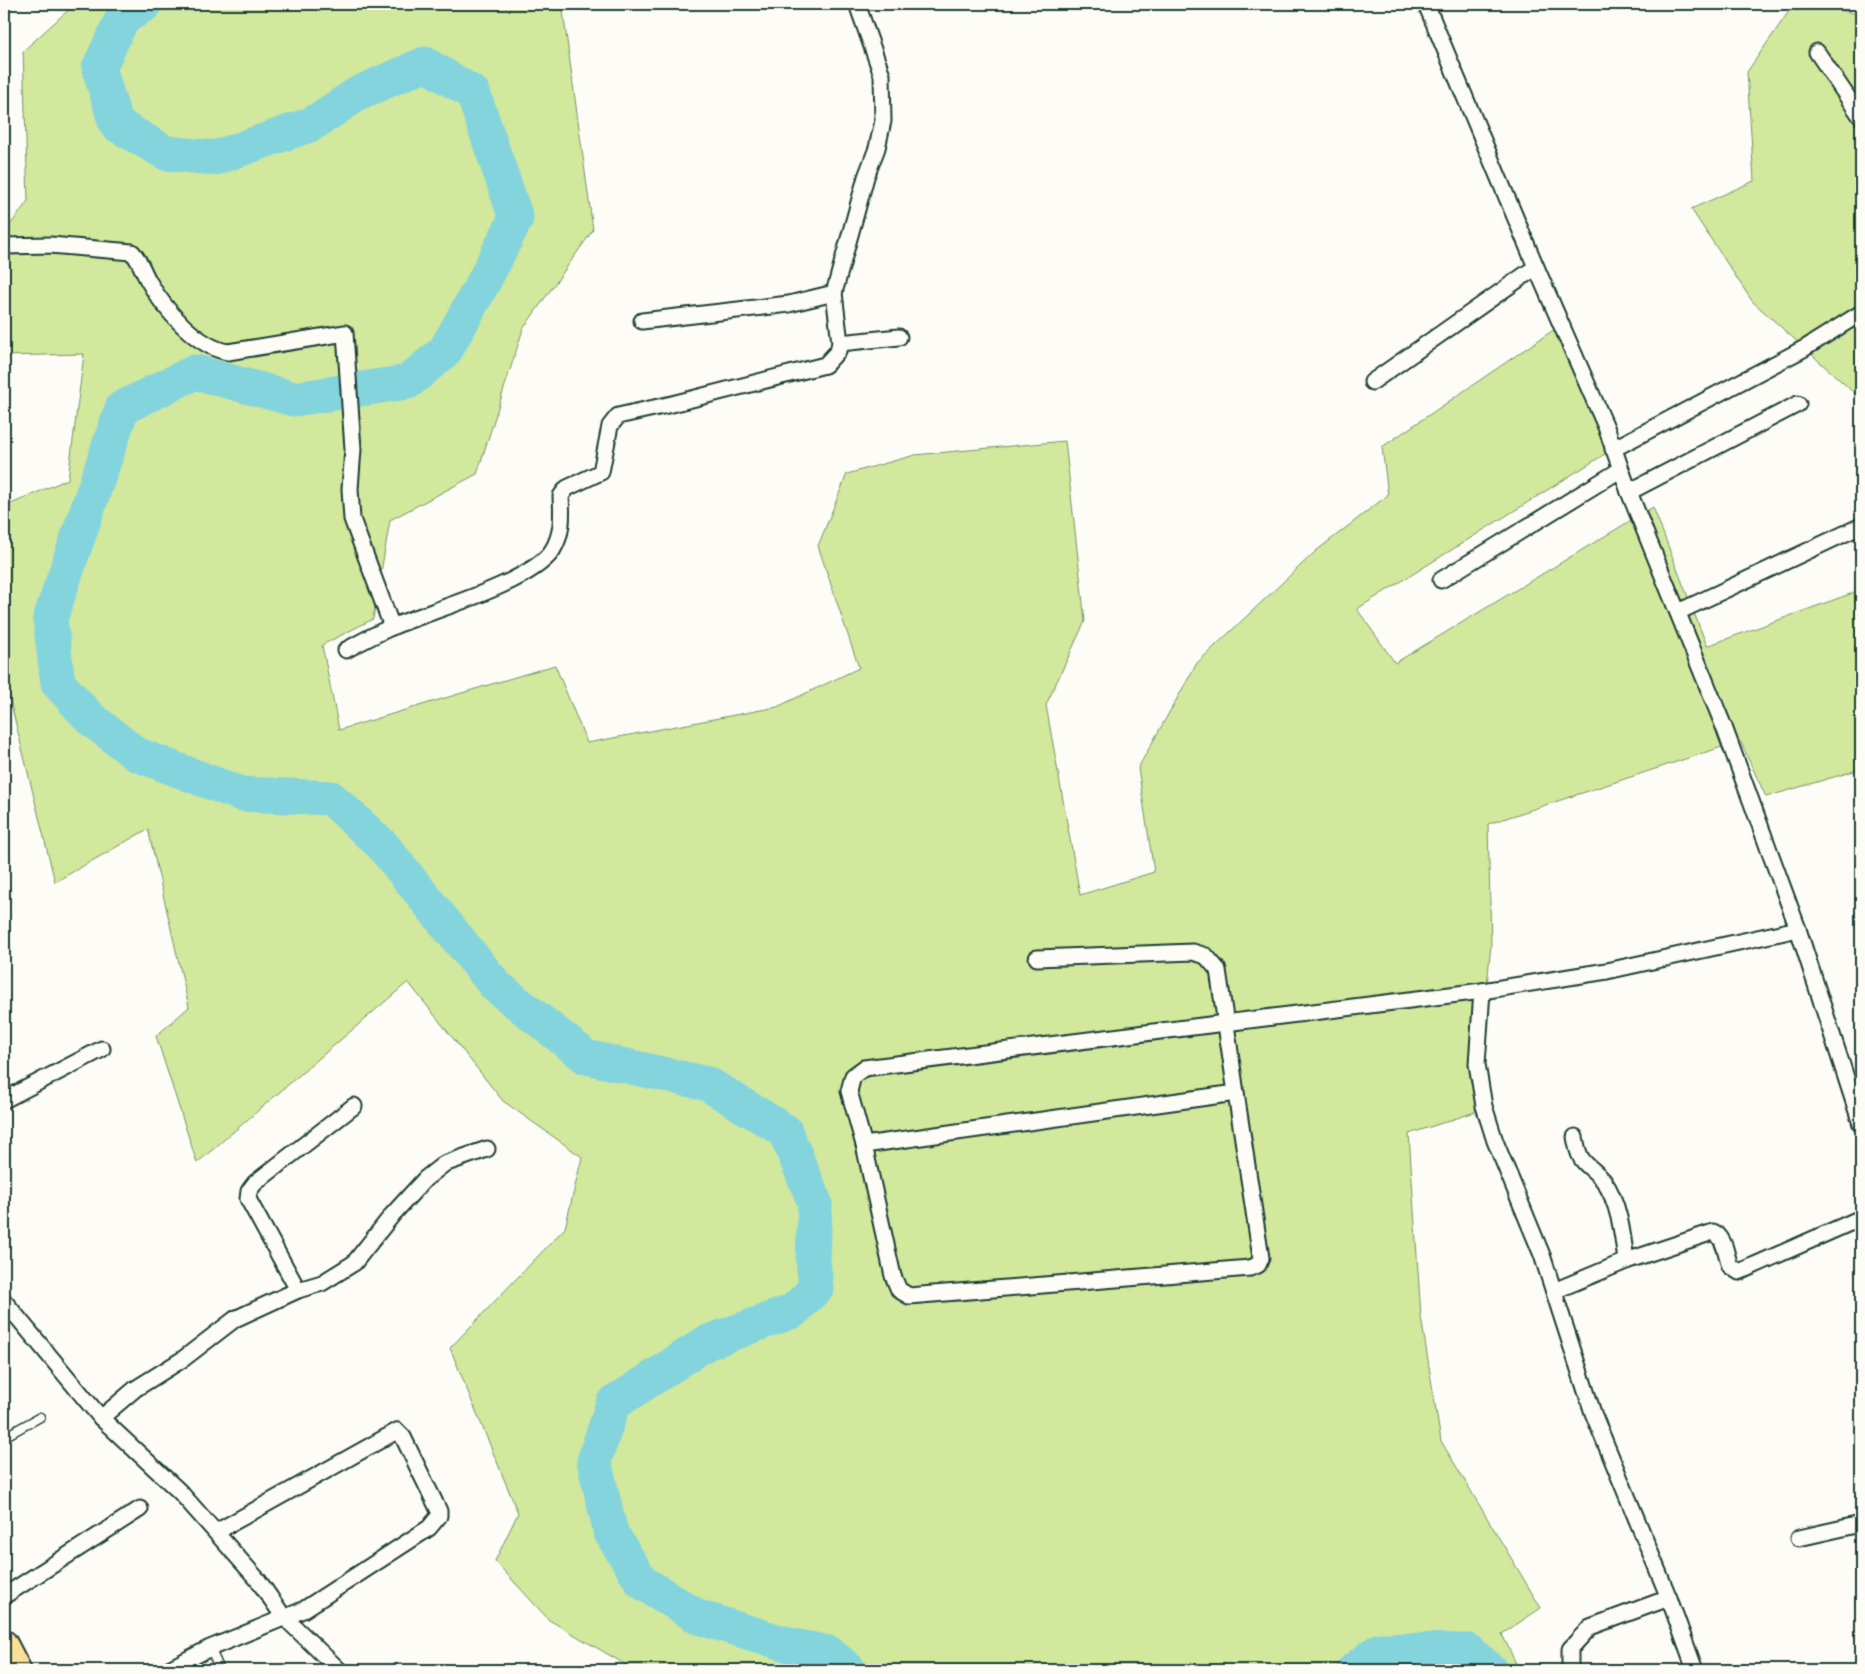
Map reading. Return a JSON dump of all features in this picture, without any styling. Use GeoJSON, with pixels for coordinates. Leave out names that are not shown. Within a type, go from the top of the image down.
{"type":"FeatureCollection","features":[{"type":"Feature","properties":{"kind":"main road"},"geometry":{"type":"LineString","coordinates":[[4,1643],[18,1670]]}},
{"type":"Feature","properties":{"kind":"street"},"geometry":{"type":"LineString","coordinates":[[346,650],[392,627],[473,597],[513,579],[547,557],[556,543],[562,523],[561,496],[567,488],[601,472],[610,426],[618,416],[672,404],[825,364],[838,351],[840,343],[834,293],[866,176],[877,148],[883,121],[882,75],[857,4]]}},
{"type":"Feature","properties":{"kind":"street"},"geometry":{"type":"LineString","coordinates":[[1426,4],[1536,267],[1606,427],[1620,470],[1724,727],[1798,928],[1861,1124]]}},
{"type":"Feature","properties":{"kind":"street"},"geometry":{"type":"LineString","coordinates":[[1817,52],[1861,117]]}},
{"type":"Feature","properties":{"kind":"street"},"geometry":{"type":"LineString","coordinates":[[4,246],[50,245],[132,252],[165,306],[202,342],[216,350],[228,352],[342,332],[347,336],[352,449],[350,489],[352,519],[392,627]]}},
{"type":"Feature","properties":{"kind":"street"},"geometry":{"type":"LineString","coordinates":[[1372,382],[1536,267]]}},
{"type":"Feature","properties":{"kind":"street"},"geometry":{"type":"LineString","coordinates":[[642,321],[789,304],[834,293]]}},
{"type":"Feature","properties":{"kind":"street"},"geometry":{"type":"LineString","coordinates":[[1613,449],[1805,348],[1861,313]]}},
{"type":"Feature","properties":{"kind":"street"},"geometry":{"type":"LineString","coordinates":[[840,343],[899,337]]}},
{"type":"Feature","properties":{"kind":"street"},"geometry":{"type":"LineString","coordinates":[[1629,492],[1798,404]]}},
{"type":"Feature","properties":{"kind":"street"},"geometry":{"type":"LineString","coordinates":[[1441,580],[1620,470]]}},
{"type":"Feature","properties":{"kind":"street"},"geometry":{"type":"LineString","coordinates":[[1678,612],[1859,530],[1861,526]]}},
{"type":"Feature","properties":{"kind":"street"},"geometry":{"type":"LineString","coordinates":[[1036,958],[1193,952],[1206,956],[1218,970],[1226,1023],[1236,1093],[1261,1258],[1258,1265],[1250,1268],[910,1296],[899,1290],[893,1276],[864,1145],[849,1091],[853,1076],[864,1068],[1175,1031],[1226,1023],[1482,990],[1607,971],[1798,928]]}},
{"type":"Feature","properties":{"kind":"street"},"geometry":{"type":"LineString","coordinates":[[1482,990],[1477,1064],[1484,1106],[1495,1141],[1542,1256],[1593,1413],[1669,1598],[1695,1670]]}},
{"type":"Feature","properties":{"kind":"street"},"geometry":{"type":"LineString","coordinates":[[4,1100],[102,1049]]}},
{"type":"Feature","properties":{"kind":"street"},"geometry":{"type":"LineString","coordinates":[[864,1145],[1236,1093]]}},
{"type":"Feature","properties":{"kind":"street"},"geometry":{"type":"LineString","coordinates":[[298,1290],[248,1199],[249,1191],[255,1183],[354,1106]]}},
{"type":"Feature","properties":{"kind":"street"},"geometry":{"type":"LineString","coordinates":[[1575,1137],[1579,1156],[1586,1167],[1603,1180],[1611,1195],[1618,1217],[1626,1261]]}},
{"type":"Feature","properties":{"kind":"street"},"geometry":{"type":"LineString","coordinates":[[102,1418],[136,1389],[183,1359],[235,1319],[298,1290],[322,1283],[354,1263],[402,1203],[424,1179],[444,1164],[487,1149]]}},
{"type":"Feature","properties":{"kind":"street"},"geometry":{"type":"LineString","coordinates":[[1554,1291],[1626,1261],[1713,1232],[1719,1234],[1730,1266],[1739,1272],[1861,1218]]}},
{"type":"Feature","properties":{"kind":"street"},"geometry":{"type":"LineString","coordinates":[[4,1301],[102,1418],[180,1492],[258,1580],[283,1616],[333,1668]]}},
{"type":"Feature","properties":{"kind":"street"},"geometry":{"type":"LineString","coordinates":[[167,1670],[210,1648],[283,1616],[303,1610],[429,1528],[439,1516],[439,1510],[403,1438],[396,1431],[302,1486],[216,1532]]}},
{"type":"Feature","properties":{"kind":"street"},"geometry":{"type":"LineString","coordinates":[[4,1596],[140,1509]]}},
{"type":"Feature","properties":{"kind":"street"},"geometry":{"type":"LineString","coordinates":[[1800,1538],[1861,1524]]}},
{"type":"Feature","properties":{"kind":"street"},"geometry":{"type":"LineString","coordinates":[[1570,1670],[1570,1650],[1590,1627],[1669,1598]]}},
{"type":"Feature","properties":{"kind":"lane"},"geometry":{"type":"LineString","coordinates":[[4,1437],[40,1417]]}},
{"type":"Feature","properties":{"kind":"lane"},"geometry":{"type":"LineString","coordinates":[[210,1648],[220,1670]]}},
{"type":"Feature","properties":{"kind":"green space"},"geometry":{"type":"Polygon","coordinates":[[[75,4],[562,4],[593,230],[523,329],[477,474],[390,520],[373,619],[322,645],[339,730],[555,665],[587,743],[777,707],[859,668],[818,546],[847,474],[915,455],[1065,441],[1085,621],[1046,705],[1080,895],[1154,872],[1138,768],[1197,663],[1316,551],[1388,495],[1382,447],[1568,320],[1613,449],[1357,609],[1395,663],[1653,507],[1707,646],[1861,590],[1861,769],[1766,797],[1740,741],[1488,824],[1491,944],[1475,1112],[1409,1134],[1421,1317],[1441,1441],[1541,1608],[1502,1634],[1519,1670],[635,1670],[549,1620],[495,1561],[518,1513],[450,1348],[565,1228],[582,1157],[503,1101],[408,982],[197,1163],[156,1036],[189,1007],[148,829],[55,882],[7,688],[4,687],[4,507],[68,479],[84,354],[4,356],[4,233],[28,201],[23,51],[75,4]]]}},
{"type":"Feature","properties":{"kind":"green space"},"geometry":{"type":"Polygon","coordinates":[[[1794,4],[1815,4],[1861,15],[1861,399],[1752,301],[1691,209],[1754,181],[1747,72],[1794,4]]]}},
{"type":"Feature","properties":{"kind":"waterway"},"geometry":{"type":"LineString","coordinates":[[145,4],[122,19],[99,68],[116,124],[166,153],[215,158],[312,124],[359,93],[425,64],[473,93],[516,218],[445,351],[408,382],[294,399],[195,372],[122,408],[50,619],[58,683],[91,719],[136,754],[241,794],[331,798],[382,845],[496,986],[586,1057],[708,1084],[785,1131],[815,1203],[813,1259],[816,1288],[793,1311],[706,1343],[613,1404],[594,1461],[611,1533],[642,1582],[698,1617],[793,1646],[829,1653],[849,1670]]}},
{"type":"Feature","properties":{"kind":"waterway"},"geometry":{"type":"LineString","coordinates":[[1354,1670],[1380,1650],[1468,1651],[1490,1670]]}}]}
